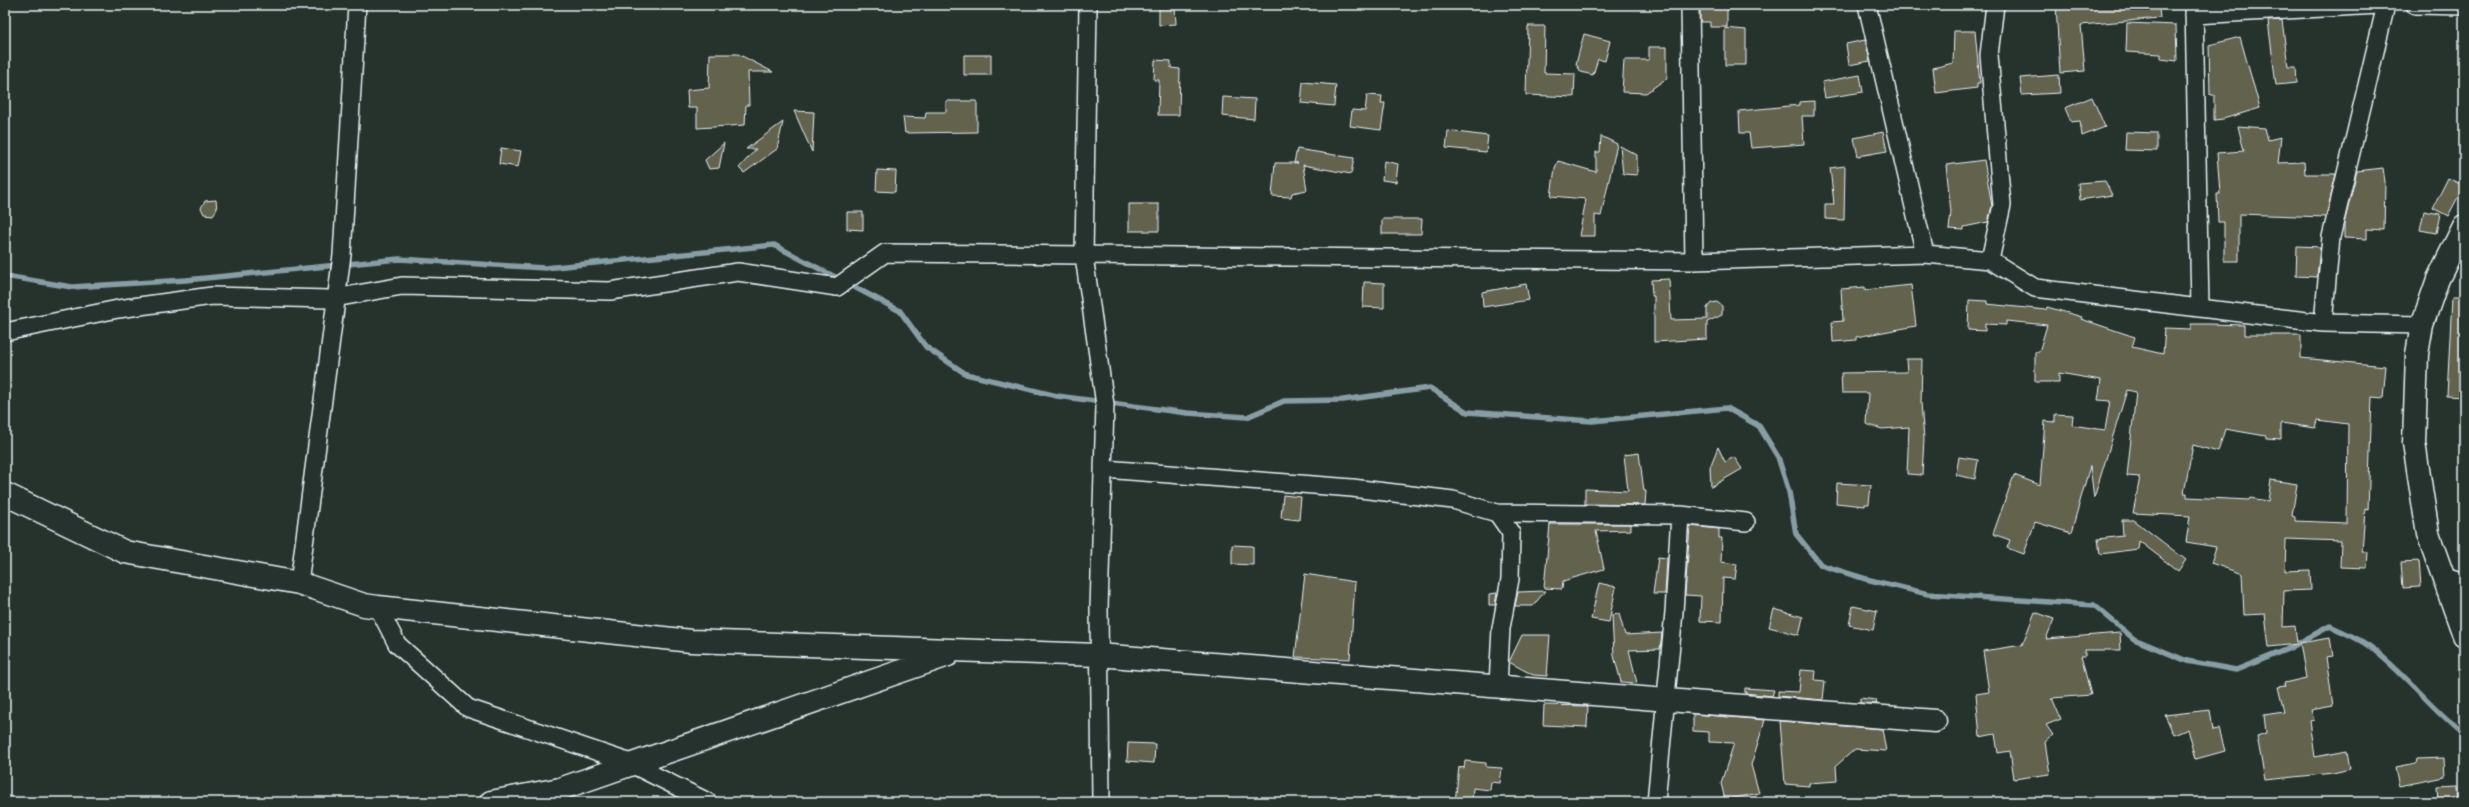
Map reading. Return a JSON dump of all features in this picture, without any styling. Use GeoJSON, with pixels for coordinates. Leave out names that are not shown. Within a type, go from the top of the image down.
{"type":"FeatureCollection","features":[{"type":"Feature","properties":{"kind":"street"},"geometry":{"type":"LineString","coordinates":[[299,583],[342,255],[357,5]]}},
{"type":"Feature","properties":{"kind":"street"},"geometry":{"type":"LineString","coordinates":[[1088,5],[1084,256],[1105,405],[1098,655],[1101,802]]}},
{"type":"Feature","properties":{"kind":"street"},"geometry":{"type":"LineString","coordinates":[[1690,5],[1694,261]]}},
{"type":"Feature","properties":{"kind":"street"},"geometry":{"type":"LineString","coordinates":[[1867,5],[1925,254]]}},
{"type":"Feature","properties":{"kind":"street"},"geometry":{"type":"LineString","coordinates":[[1990,260],[2002,205],[1989,55],[1995,5]]}},
{"type":"Feature","properties":{"kind":"street"},"geometry":{"type":"LineString","coordinates":[[2200,308],[2194,10],[2378,5]]}},
{"type":"Feature","properties":{"kind":"street"},"geometry":{"type":"LineString","coordinates":[[2323,323],[2331,237],[2386,5]]}},
{"type":"Feature","properties":{"kind":"street"},"geometry":{"type":"LineString","coordinates":[[2415,5],[2464,6]]}},
{"type":"Feature","properties":{"kind":"street"},"geometry":{"type":"LineString","coordinates":[[2461,237],[2438,279],[2422,325],[2417,354],[2414,443],[2428,534],[2454,580],[2464,635]]}},
{"type":"Feature","properties":{"kind":"street"},"geometry":{"type":"LineString","coordinates":[[5,332],[118,309],[212,296],[336,298],[402,286],[610,291],[738,272],[836,287],[885,253],[1694,261],[1925,254],[1990,260],[2035,288],[2323,323],[2422,325]]}},
{"type":"Feature","properties":{"kind":"street"},"geometry":{"type":"LineString","coordinates":[[1104,469],[1352,488],[1453,500],[1498,513],[1680,515],[1746,522]]}},
{"type":"Feature","properties":{"kind":"street"},"geometry":{"type":"LineString","coordinates":[[5,494],[125,552],[299,583],[364,605],[378,607],[691,641],[1098,655],[1666,698],[1935,721]]}},
{"type":"Feature","properties":{"kind":"street"},"geometry":{"type":"LineString","coordinates":[[1498,513],[1511,533],[1510,579],[1501,628],[1498,685]]}},
{"type":"Feature","properties":{"kind":"street"},"geometry":{"type":"LineString","coordinates":[[1656,802],[1666,698],[1680,515]]}},
{"type":"Feature","properties":{"kind":"street"},"geometry":{"type":"LineString","coordinates":[[378,607],[397,644],[468,708],[632,764],[708,802]]}},
{"type":"Feature","properties":{"kind":"street"},"geometry":{"type":"LineString","coordinates":[[491,802],[560,789],[960,650]]}},
{"type":"Feature","properties":{"kind":"building"},"geometry":{"type":"Polygon","coordinates":[[[2073,5],[2159,9],[2160,18],[2081,25],[2085,71],[2060,73],[2056,6],[2073,5]]]}},
{"type":"Feature","properties":{"kind":"building"},"geometry":{"type":"Polygon","coordinates":[[[1159,6],[1175,6],[1176,24],[1159,25],[1159,6]]]}},
{"type":"Feature","properties":{"kind":"building"},"geometry":{"type":"Polygon","coordinates":[[[1727,7],[1727,27],[1710,27],[1710,22],[1700,22],[1700,8],[1727,7]]]}},
{"type":"Feature","properties":{"kind":"building"},"geometry":{"type":"Polygon","coordinates":[[[2282,20],[2288,67],[2296,67],[2297,83],[2276,85],[2268,21],[2282,20]]]}},
{"type":"Feature","properties":{"kind":"building"},"geometry":{"type":"Polygon","coordinates":[[[2127,23],[2176,25],[2177,61],[2161,59],[2161,54],[2126,52],[2127,23]]]}},
{"type":"Feature","properties":{"kind":"building"},"geometry":{"type":"Polygon","coordinates":[[[1528,26],[1545,26],[1544,73],[1575,74],[1574,97],[1526,95],[1528,26]]]}},
{"type":"Feature","properties":{"kind":"building"},"geometry":{"type":"Polygon","coordinates":[[[1725,28],[1746,30],[1746,65],[1725,65],[1725,28]]]}},
{"type":"Feature","properties":{"kind":"building"},"geometry":{"type":"Polygon","coordinates":[[[1954,31],[1975,31],[1980,83],[1977,83],[1977,88],[1936,93],[1933,68],[1953,63],[1954,31]]]}},
{"type":"Feature","properties":{"kind":"building"},"geometry":{"type":"Polygon","coordinates":[[[1584,34],[1610,41],[1605,61],[1598,59],[1593,75],[1581,72],[1576,64],[1584,34]]]}},
{"type":"Feature","properties":{"kind":"building"},"geometry":{"type":"Polygon","coordinates":[[[2240,37],[2260,108],[2223,119],[2214,120],[2214,95],[2210,95],[2209,45],[2240,37]]]}},
{"type":"Feature","properties":{"kind":"building"},"geometry":{"type":"Polygon","coordinates":[[[1865,40],[1870,61],[1849,65],[1846,44],[1865,40]]]}},
{"type":"Feature","properties":{"kind":"building"},"geometry":{"type":"Polygon","coordinates":[[[1649,47],[1667,47],[1667,78],[1646,93],[1622,92],[1624,60],[1649,60],[1649,47]]]}},
{"type":"Feature","properties":{"kind":"building"},"geometry":{"type":"Polygon","coordinates":[[[710,54],[738,54],[773,72],[748,72],[749,105],[746,105],[745,125],[697,128],[697,108],[688,108],[687,90],[709,88],[710,54]]]}},
{"type":"Feature","properties":{"kind":"building"},"geometry":{"type":"Polygon","coordinates":[[[964,55],[991,55],[991,75],[964,75],[964,55]]]}},
{"type":"Feature","properties":{"kind":"building"},"geometry":{"type":"Polygon","coordinates":[[[1155,60],[1171,61],[1171,68],[1180,69],[1179,115],[1158,115],[1159,80],[1154,80],[1155,60]]]}},
{"type":"Feature","properties":{"kind":"building"},"geometry":{"type":"Polygon","coordinates":[[[1860,75],[1863,92],[1825,98],[1822,82],[1860,75]]]}},
{"type":"Feature","properties":{"kind":"building"},"geometry":{"type":"Polygon","coordinates":[[[2059,75],[2060,93],[2022,95],[2020,78],[2059,75]]]}},
{"type":"Feature","properties":{"kind":"building"},"geometry":{"type":"Polygon","coordinates":[[[1303,82],[1336,85],[1334,106],[1301,103],[1303,82]]]}},
{"type":"Feature","properties":{"kind":"building"},"geometry":{"type":"Polygon","coordinates":[[[1367,95],[1382,96],[1381,103],[1385,103],[1381,130],[1350,126],[1352,110],[1365,111],[1367,95]]]}},
{"type":"Feature","properties":{"kind":"building"},"geometry":{"type":"Polygon","coordinates":[[[1223,97],[1255,99],[1254,119],[1222,116],[1223,97]]]}},
{"type":"Feature","properties":{"kind":"building"},"geometry":{"type":"Polygon","coordinates":[[[2092,97],[2105,127],[2082,136],[2080,121],[2071,122],[2065,108],[2092,97]]]}},
{"type":"Feature","properties":{"kind":"building"},"geometry":{"type":"Polygon","coordinates":[[[946,101],[977,101],[977,132],[905,133],[903,117],[925,118],[926,112],[946,112],[946,101]]]}},
{"type":"Feature","properties":{"kind":"building"},"geometry":{"type":"Polygon","coordinates":[[[1814,101],[1814,116],[1802,116],[1804,144],[1751,148],[1749,133],[1740,133],[1739,111],[1799,105],[1799,102],[1814,101]]]}},
{"type":"Feature","properties":{"kind":"building"},"geometry":{"type":"Polygon","coordinates":[[[794,111],[814,112],[812,152],[794,111]]]}},
{"type":"Feature","properties":{"kind":"building"},"geometry":{"type":"Polygon","coordinates":[[[783,122],[777,149],[744,173],[739,168],[756,149],[746,149],[783,122]]]}},
{"type":"Feature","properties":{"kind":"building"},"geometry":{"type":"Polygon","coordinates":[[[2238,126],[2265,128],[2268,140],[2281,137],[2278,163],[2304,162],[2305,174],[2336,174],[2326,217],[2239,214],[2239,261],[2224,261],[2224,222],[2218,222],[2217,194],[2220,194],[2217,153],[2244,151],[2238,126]]]}},
{"type":"Feature","properties":{"kind":"building"},"geometry":{"type":"Polygon","coordinates":[[[1448,131],[1488,136],[1486,152],[1446,148],[1448,131]]]}},
{"type":"Feature","properties":{"kind":"building"},"geometry":{"type":"Polygon","coordinates":[[[1883,132],[1887,151],[1858,156],[1854,138],[1883,132]]]}},
{"type":"Feature","properties":{"kind":"building"},"geometry":{"type":"Polygon","coordinates":[[[2126,132],[2157,133],[2157,151],[2125,150],[2126,132]]]}},
{"type":"Feature","properties":{"kind":"building"},"geometry":{"type":"Polygon","coordinates":[[[1601,136],[1617,144],[1601,216],[1595,215],[1595,236],[1579,236],[1586,199],[1551,196],[1555,168],[1558,161],[1596,172],[1596,152],[1600,152],[1601,136]]]}},
{"type":"Feature","properties":{"kind":"building"},"geometry":{"type":"Polygon","coordinates":[[[724,143],[719,168],[709,169],[705,160],[724,143]]]}},
{"type":"Feature","properties":{"kind":"building"},"geometry":{"type":"Polygon","coordinates":[[[1620,146],[1637,155],[1637,175],[1623,174],[1620,146]]]}},
{"type":"Feature","properties":{"kind":"building"},"geometry":{"type":"Polygon","coordinates":[[[501,148],[521,151],[518,167],[499,164],[501,148]]]}},
{"type":"Feature","properties":{"kind":"building"},"geometry":{"type":"Polygon","coordinates":[[[1297,149],[1354,158],[1351,174],[1303,165],[1307,190],[1292,193],[1291,197],[1272,196],[1275,163],[1294,163],[1297,149]]]}},
{"type":"Feature","properties":{"kind":"building"},"geometry":{"type":"Polygon","coordinates":[[[1984,160],[1992,206],[1988,222],[1964,227],[1964,230],[1949,229],[1951,212],[1946,165],[1984,160]]]}},
{"type":"Feature","properties":{"kind":"building"},"geometry":{"type":"Polygon","coordinates":[[[1384,161],[1398,164],[1396,182],[1382,180],[1384,161]]]}},
{"type":"Feature","properties":{"kind":"building"},"geometry":{"type":"Polygon","coordinates":[[[1845,166],[1844,220],[1825,219],[1825,204],[1834,204],[1830,168],[1845,166]]]}},
{"type":"Feature","properties":{"kind":"building"},"geometry":{"type":"Polygon","coordinates":[[[2383,168],[2385,182],[2384,230],[2367,229],[2367,239],[2344,238],[2344,224],[2357,171],[2383,168]]]}},
{"type":"Feature","properties":{"kind":"building"},"geometry":{"type":"Polygon","coordinates":[[[877,170],[896,171],[895,192],[876,191],[877,170]]]}},
{"type":"Feature","properties":{"kind":"building"},"geometry":{"type":"Polygon","coordinates":[[[2448,178],[2464,186],[2448,216],[2433,208],[2448,178]]]}},
{"type":"Feature","properties":{"kind":"building"},"geometry":{"type":"Polygon","coordinates":[[[2105,181],[2112,195],[2080,200],[2078,183],[2105,181]]]}},
{"type":"Feature","properties":{"kind":"building"},"geometry":{"type":"Polygon","coordinates":[[[216,200],[217,209],[213,215],[204,214],[201,208],[205,201],[216,200]]]}},
{"type":"Feature","properties":{"kind":"building"},"geometry":{"type":"Polygon","coordinates":[[[1129,204],[1159,204],[1159,231],[1129,231],[1129,204]]]}},
{"type":"Feature","properties":{"kind":"building"},"geometry":{"type":"Polygon","coordinates":[[[2424,211],[2440,214],[2436,233],[2420,230],[2424,211]]]}},
{"type":"Feature","properties":{"kind":"building"},"geometry":{"type":"Polygon","coordinates":[[[847,212],[863,212],[863,230],[847,229],[847,212]]]}},
{"type":"Feature","properties":{"kind":"building"},"geometry":{"type":"Polygon","coordinates":[[[1382,219],[1422,219],[1421,234],[1382,234],[1382,219]]]}},
{"type":"Feature","properties":{"kind":"building"},"geometry":{"type":"Polygon","coordinates":[[[2297,246],[2320,247],[2317,277],[2296,276],[2297,246]]]}},
{"type":"Feature","properties":{"kind":"building"},"geometry":{"type":"Polygon","coordinates":[[[1669,279],[1671,320],[1707,319],[1707,308],[1711,303],[1717,302],[1722,306],[1722,315],[1707,322],[1707,339],[1654,342],[1654,296],[1652,296],[1651,280],[1669,279]]]}},
{"type":"Feature","properties":{"kind":"building"},"geometry":{"type":"Polygon","coordinates":[[[1364,282],[1384,283],[1384,308],[1363,307],[1364,282]]]}},
{"type":"Feature","properties":{"kind":"building"},"geometry":{"type":"Polygon","coordinates":[[[1526,284],[1529,300],[1483,307],[1482,292],[1526,284]]]}},
{"type":"Feature","properties":{"kind":"building"},"geometry":{"type":"Polygon","coordinates":[[[1911,285],[1916,326],[1856,337],[1856,340],[1833,342],[1832,322],[1843,321],[1841,289],[1865,287],[1865,290],[1911,285]]]}},
{"type":"Feature","properties":{"kind":"building"},"geometry":{"type":"Polygon","coordinates":[[[2452,297],[2464,297],[2464,397],[2447,396],[2452,297]]]}},
{"type":"Feature","properties":{"kind":"building"},"geometry":{"type":"Polygon","coordinates":[[[1969,300],[1987,301],[1987,304],[2046,310],[2047,307],[2082,317],[2081,319],[2135,337],[2132,347],[2163,354],[2165,328],[2191,329],[2191,324],[2244,325],[2244,335],[2301,335],[2301,358],[2386,366],[2383,398],[2372,397],[2368,510],[2365,509],[2362,552],[2368,552],[2367,568],[2340,567],[2341,541],[2286,539],[2285,571],[2310,570],[2311,590],[2284,591],[2283,627],[2295,626],[2297,644],[2269,647],[2265,614],[2244,615],[2242,574],[2211,563],[2216,547],[2186,542],[2190,516],[2133,513],[2140,477],[2127,476],[2136,392],[2127,390],[2094,498],[2090,466],[2071,533],[2035,522],[2024,554],[2007,548],[2010,540],[1993,534],[2014,475],[2040,485],[2045,421],[2055,422],[2055,414],[2073,415],[2072,425],[2105,430],[2110,401],[2098,400],[2101,380],[2059,373],[2059,382],[2035,382],[2035,352],[2039,352],[2047,325],[2006,321],[2006,325],[1985,324],[1985,331],[1968,330],[1969,300]],[[2317,420],[2315,428],[2281,423],[2281,439],[2266,438],[2266,436],[2225,429],[2218,452],[2193,445],[2184,493],[2187,493],[2187,497],[2249,500],[2250,498],[2268,501],[2271,480],[2297,484],[2292,516],[2295,517],[2295,521],[2347,523],[2348,424],[2317,420]]]}},
{"type":"Feature","properties":{"kind":"building"},"geometry":{"type":"Polygon","coordinates":[[[1906,359],[1922,359],[1921,403],[1924,439],[1922,475],[1907,474],[1909,427],[1882,429],[1866,424],[1868,393],[1842,393],[1841,373],[1907,372],[1906,359]]]}},
{"type":"Feature","properties":{"kind":"building"},"geometry":{"type":"Polygon","coordinates":[[[1718,447],[1725,462],[1734,457],[1742,469],[1711,487],[1710,467],[1718,447]]]}},
{"type":"Feature","properties":{"kind":"building"},"geometry":{"type":"Polygon","coordinates":[[[1639,453],[1644,491],[1646,491],[1645,505],[1585,504],[1585,489],[1628,491],[1624,455],[1639,453]]]}},
{"type":"Feature","properties":{"kind":"building"},"geometry":{"type":"Polygon","coordinates":[[[1959,457],[1978,460],[1975,479],[1956,475],[1959,457]]]}},
{"type":"Feature","properties":{"kind":"building"},"geometry":{"type":"Polygon","coordinates":[[[1837,483],[1871,485],[1869,504],[1865,504],[1865,506],[1836,503],[1837,483]]]}},
{"type":"Feature","properties":{"kind":"building"},"geometry":{"type":"Polygon","coordinates":[[[1283,495],[1301,497],[1299,520],[1281,518],[1283,495]]]}},
{"type":"Feature","properties":{"kind":"building"},"geometry":{"type":"Polygon","coordinates":[[[2122,520],[2134,520],[2186,560],[2178,571],[2139,541],[2138,549],[2100,554],[2098,539],[2123,536],[2122,520]]]}},
{"type":"Feature","properties":{"kind":"building"},"geometry":{"type":"Polygon","coordinates":[[[1550,524],[1631,524],[1631,530],[1596,531],[1604,569],[1563,581],[1562,589],[1544,588],[1550,524]]]}},
{"type":"Feature","properties":{"kind":"building"},"geometry":{"type":"Polygon","coordinates":[[[1690,526],[1719,529],[1719,538],[1722,538],[1721,562],[1737,564],[1735,579],[1723,578],[1722,622],[1700,621],[1701,596],[1685,595],[1690,526]]]}},
{"type":"Feature","properties":{"kind":"building"},"geometry":{"type":"Polygon","coordinates":[[[1232,545],[1253,546],[1253,565],[1232,564],[1232,545]]]}},
{"type":"Feature","properties":{"kind":"building"},"geometry":{"type":"Polygon","coordinates":[[[1658,557],[1667,558],[1665,594],[1653,594],[1658,557]]]}},
{"type":"Feature","properties":{"kind":"building"},"geometry":{"type":"Polygon","coordinates":[[[2419,561],[2421,587],[2403,588],[2401,562],[2419,561]]]}},
{"type":"Feature","properties":{"kind":"building"},"geometry":{"type":"Polygon","coordinates":[[[1305,574],[1355,582],[1350,659],[1295,657],[1305,574]]]}},
{"type":"Feature","properties":{"kind":"building"},"geometry":{"type":"Polygon","coordinates":[[[1599,583],[1616,587],[1609,622],[1591,619],[1599,583]]]}},
{"type":"Feature","properties":{"kind":"building"},"geometry":{"type":"Polygon","coordinates":[[[1545,591],[1533,606],[1515,606],[1518,592],[1545,591]]]}},
{"type":"Feature","properties":{"kind":"building"},"geometry":{"type":"Polygon","coordinates":[[[1497,593],[1495,605],[1489,605],[1489,594],[1497,593]]]}},
{"type":"Feature","properties":{"kind":"building"},"geometry":{"type":"Polygon","coordinates":[[[1853,606],[1877,611],[1873,630],[1849,625],[1853,606]]]}},
{"type":"Feature","properties":{"kind":"building"},"geometry":{"type":"Polygon","coordinates":[[[1774,609],[1803,617],[1799,635],[1769,627],[1774,609]]]}},
{"type":"Feature","properties":{"kind":"building"},"geometry":{"type":"Polygon","coordinates":[[[2035,612],[2054,619],[2046,639],[2120,633],[2121,650],[2085,650],[2085,656],[2081,656],[2091,695],[2052,698],[2061,719],[2046,725],[2053,735],[2045,742],[2050,774],[2014,779],[2010,751],[1998,753],[1995,734],[1980,737],[1976,694],[1989,692],[1983,651],[2022,645],[2035,612]]]}},
{"type":"Feature","properties":{"kind":"building"},"geometry":{"type":"Polygon","coordinates":[[[1619,614],[1625,635],[1662,633],[1660,649],[1629,650],[1637,683],[1621,682],[1614,656],[1612,615],[1619,614]]]}},
{"type":"Feature","properties":{"kind":"building"},"geometry":{"type":"Polygon","coordinates":[[[1522,635],[1550,635],[1547,676],[1533,675],[1509,662],[1522,635]]]}},
{"type":"Feature","properties":{"kind":"building"},"geometry":{"type":"Polygon","coordinates":[[[2330,638],[2333,656],[2326,657],[2333,706],[2311,710],[2314,720],[2310,721],[2315,757],[2347,751],[2350,769],[2333,773],[2265,780],[2257,736],[2266,733],[2264,715],[2284,712],[2278,687],[2285,686],[2284,683],[2306,678],[2300,643],[2330,638]]]}},
{"type":"Feature","properties":{"kind":"building"},"geometry":{"type":"Polygon","coordinates":[[[1801,670],[1816,671],[1815,680],[1825,681],[1823,700],[1778,696],[1778,691],[1799,692],[1801,670]]]}},
{"type":"Feature","properties":{"kind":"building"},"geometry":{"type":"Polygon","coordinates":[[[1745,688],[1774,690],[1772,696],[1745,693],[1745,688]]]}},
{"type":"Feature","properties":{"kind":"building"},"geometry":{"type":"Polygon","coordinates":[[[1860,698],[1876,700],[1877,704],[1860,703],[1860,698]]]}},
{"type":"Feature","properties":{"kind":"building"},"geometry":{"type":"Polygon","coordinates":[[[1544,705],[1588,706],[1587,727],[1543,725],[1544,705]]]}},
{"type":"Feature","properties":{"kind":"building"},"geometry":{"type":"Polygon","coordinates":[[[2210,710],[2213,730],[2219,729],[2225,751],[2196,759],[2188,729],[2174,735],[2165,715],[2210,710]]]}},
{"type":"Feature","properties":{"kind":"building"},"geometry":{"type":"Polygon","coordinates":[[[1693,714],[1765,720],[1751,765],[1759,793],[1725,800],[1721,783],[1734,743],[1709,742],[1709,732],[1693,731],[1693,714]]]}},
{"type":"Feature","properties":{"kind":"building"},"geometry":{"type":"Polygon","coordinates":[[[1780,721],[1882,729],[1886,751],[1855,749],[1836,766],[1837,781],[1809,783],[1809,786],[1785,784],[1780,721]]]}},
{"type":"Feature","properties":{"kind":"building"},"geometry":{"type":"Polygon","coordinates":[[[1128,743],[1155,744],[1154,763],[1127,761],[1128,743]]]}},
{"type":"Feature","properties":{"kind":"building"},"geometry":{"type":"Polygon","coordinates":[[[2444,758],[2445,777],[2399,786],[2395,768],[2416,764],[2417,759],[2444,758]]]}},
{"type":"Feature","properties":{"kind":"building"},"geometry":{"type":"Polygon","coordinates":[[[1465,761],[1486,763],[1486,767],[1502,768],[1500,783],[1491,782],[1490,790],[1473,788],[1472,802],[1455,802],[1459,767],[1464,768],[1465,761]]]}},
{"type":"Feature","properties":{"kind":"building"},"geometry":{"type":"Polygon","coordinates":[[[2458,786],[2459,802],[2438,802],[2437,787],[2458,786]]]}},
{"type":"Feature","properties":{"kind":"waterway"},"geometry":{"type":"LineString","coordinates":[[5,276],[72,287],[186,280],[399,259],[545,268],[774,245],[900,311],[926,347],[966,374],[1057,396],[1187,413],[1247,417],[1284,401],[1343,400],[1430,388],[1467,412],[1592,421],[1727,408],[1759,426],[1778,457],[1789,492],[1796,534],[1821,565],[1866,579],[1928,594],[2094,605],[2134,639],[2187,661],[2236,670],[2286,650],[2330,626],[2360,640],[2382,656],[2440,713],[2464,734]]}}]}
